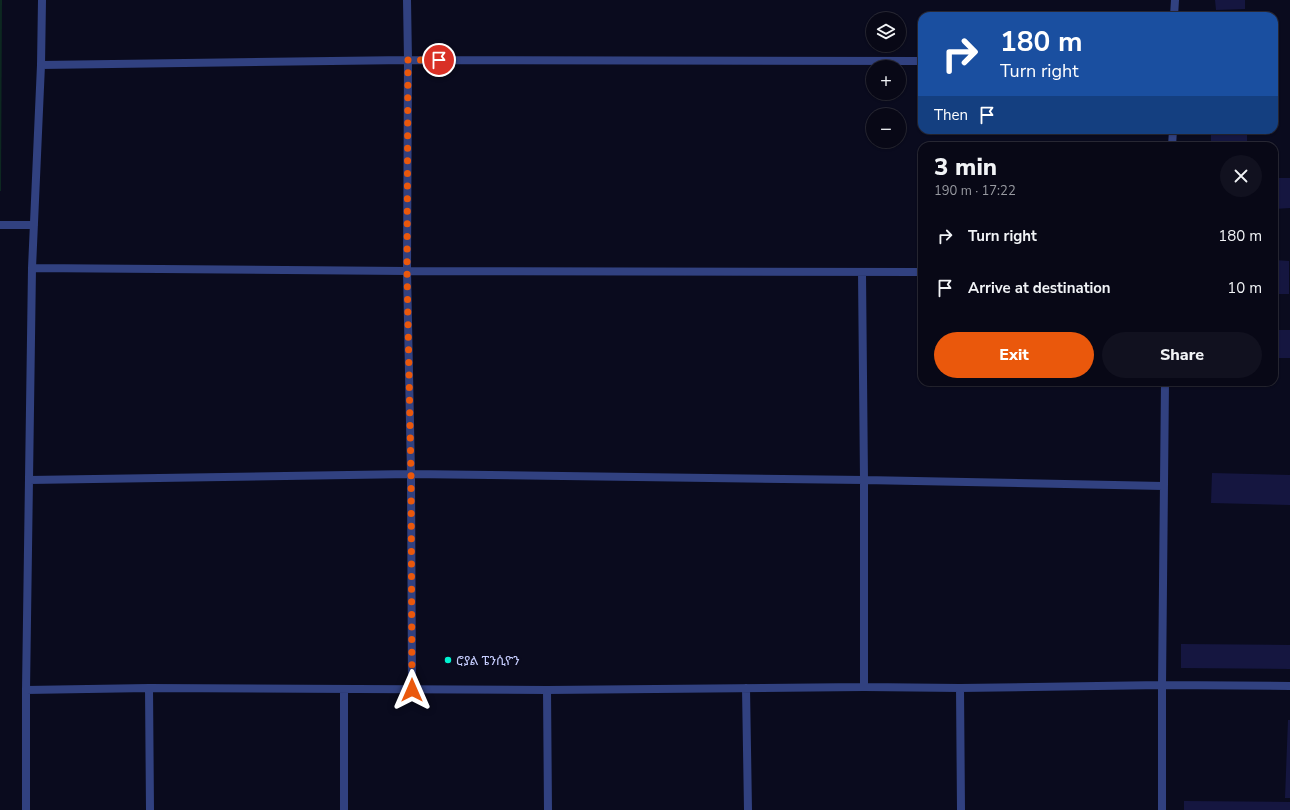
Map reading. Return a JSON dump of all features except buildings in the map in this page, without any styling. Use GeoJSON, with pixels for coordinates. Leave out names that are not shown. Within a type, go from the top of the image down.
{"type":"FeatureCollection","features":[{"type":"Feature","properties":{"kind":"street"},"geometry":{"type":"LineString","coordinates":[[26,810],[26,690],[32,268],[41,65],[42,0]]}},
{"type":"Feature","properties":{"kind":"street"},"geometry":{"type":"LineString","coordinates":[[407,0],[407,271],[411,474],[412,690]]}},
{"type":"Feature","properties":{"kind":"street"},"geometry":{"type":"LineString","coordinates":[[1174,12],[1175,0]]}},
{"type":"Feature","properties":{"kind":"street"},"geometry":{"type":"LineString","coordinates":[[41,65],[408,60],[918,61]]}},
{"type":"Feature","properties":{"kind":"street"},"geometry":{"type":"LineString","coordinates":[[0,225],[34,225]]}},
{"type":"Feature","properties":{"kind":"street"},"geometry":{"type":"LineString","coordinates":[[32,268],[407,271],[918,272]]}},
{"type":"Feature","properties":{"kind":"street"},"geometry":{"type":"LineString","coordinates":[[862,273],[864,687]]}},
{"type":"Feature","properties":{"kind":"street"},"geometry":{"type":"LineString","coordinates":[[1162,810],[1163,486],[1165,386]]}},
{"type":"Feature","properties":{"kind":"street"},"geometry":{"type":"LineString","coordinates":[[29,480],[411,474],[864,480],[1163,486]]}},
{"type":"Feature","properties":{"kind":"street"},"geometry":{"type":"LineString","coordinates":[[26,690],[149,688],[547,690],[864,687],[960,688],[1162,685],[1290,686]]}},
{"type":"Feature","properties":{"kind":"street"},"geometry":{"type":"LineString","coordinates":[[149,688],[150,810]]}},
{"type":"Feature","properties":{"kind":"street"},"geometry":{"type":"LineString","coordinates":[[746,688],[748,810]]}},
{"type":"Feature","properties":{"kind":"street"},"geometry":{"type":"LineString","coordinates":[[960,688],[960,810]]}},
{"type":"Feature","properties":{"kind":"street"},"geometry":{"type":"LineString","coordinates":[[344,690],[344,810]]}},
{"type":"Feature","properties":{"kind":"street"},"geometry":{"type":"LineString","coordinates":[[547,690],[548,810]]}},
{"type":"Feature","properties":{"kind":"green space"},"geometry":{"type":"Polygon","coordinates":[[[0,0],[2,0],[1,191],[0,191],[0,0]]]}},
{"type":"Feature","properties":{"kind":"place","name":"ሮያል ፔንሲዮን"},"geometry":{"type":"Point","coordinates":[448,660]}},
{"type":"Feature","properties":{"kind":"route"},"geometry":{"type":"LineString","coordinates":[[412,690],[411,474],[407,271],[408,60],[439,60]]}}]}
